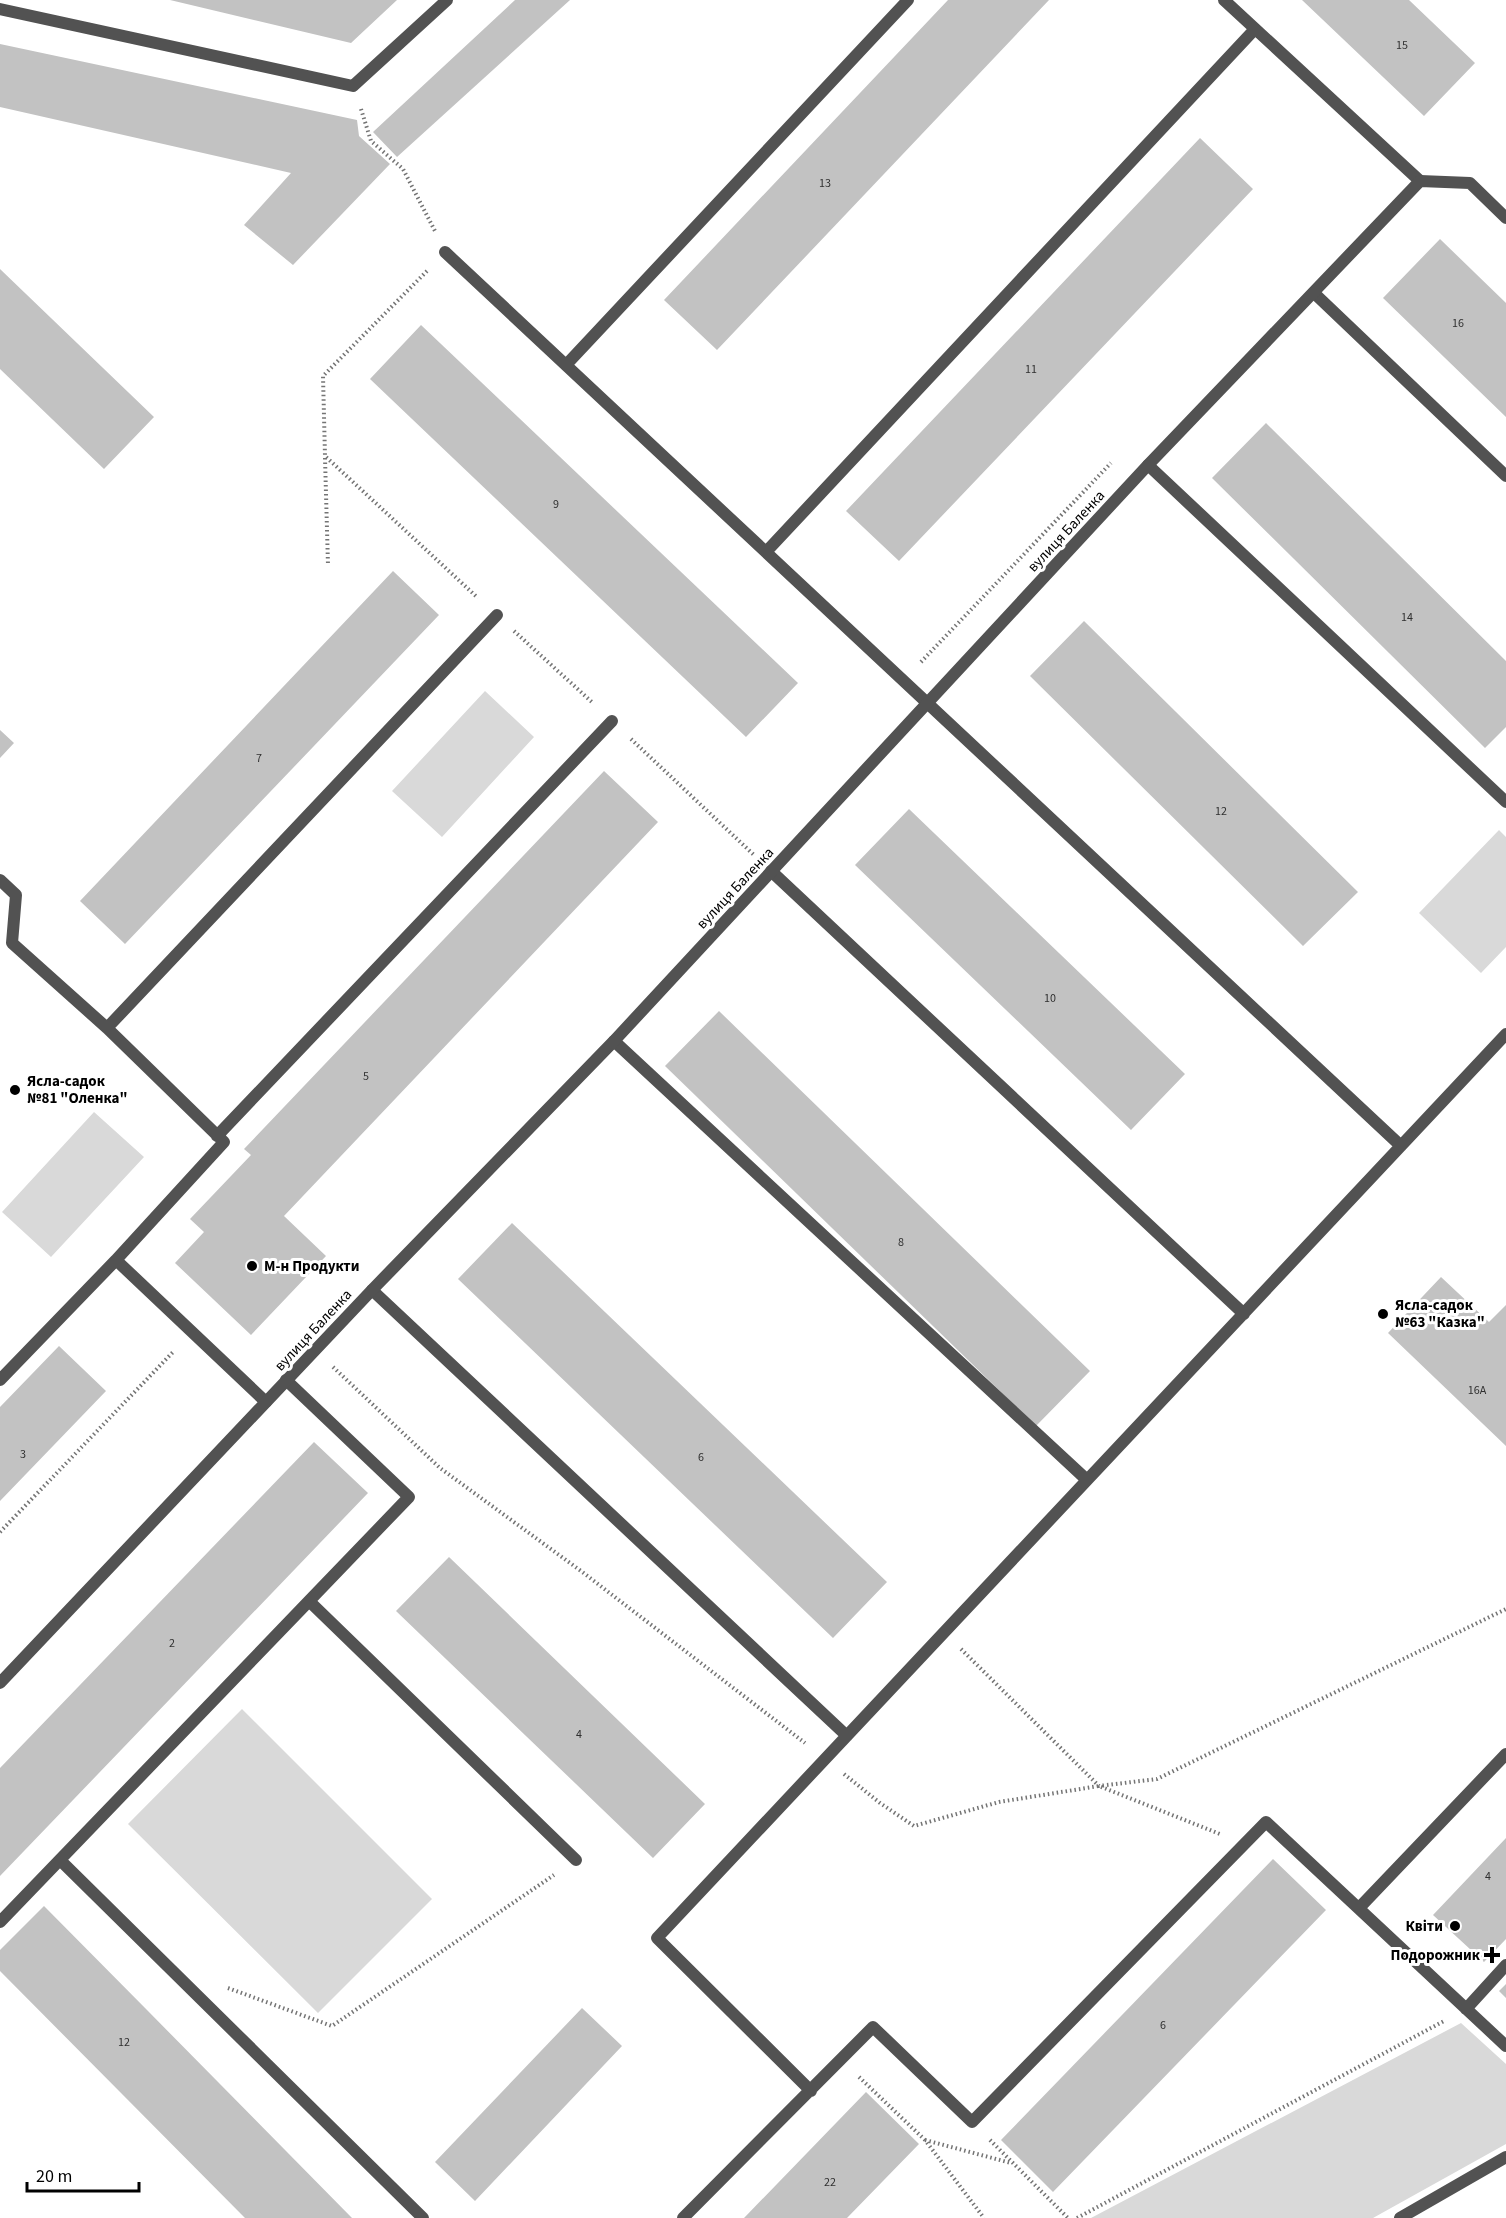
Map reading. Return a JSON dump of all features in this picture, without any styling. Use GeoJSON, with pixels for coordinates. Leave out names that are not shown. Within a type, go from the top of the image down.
{"type":"FeatureCollection","features":[{"type":"Feature","properties":{"kind":"street"},"geometry":{"type":"LineString","coordinates":[[3,0],[0,9],[353,86],[447,0]]}},
{"type":"Feature","properties":{"kind":"street"},"geometry":{"type":"LineString","coordinates":[[566,365],[908,0]]}},
{"type":"Feature","properties":{"kind":"street"},"geometry":{"type":"LineString","coordinates":[[1224,0],[1420,181],[1470,183],[1506,218]]}},
{"type":"Feature","properties":{"kind":"street"},"geometry":{"type":"LineString","coordinates":[[766,552],[1255,29]]}},
{"type":"Feature","properties":{"kind":"street","name":"вулиця Баленка"},"geometry":{"type":"LineString","coordinates":[[0,1683],[372,1290],[614,1041],[1148,465],[1420,181]]}},
{"type":"Feature","properties":{"kind":"street"},"geometry":{"type":"LineString","coordinates":[[445,252],[1401,1146]]}},
{"type":"Feature","properties":{"kind":"street"},"geometry":{"type":"LineString","coordinates":[[1314,293],[1506,476]]}},
{"type":"Feature","properties":{"kind":"street"},"geometry":{"type":"LineString","coordinates":[[1148,465],[1506,802]]}},
{"type":"Feature","properties":{"kind":"street"},"geometry":{"type":"LineString","coordinates":[[107,1028],[497,615]]}},
{"type":"Feature","properties":{"kind":"street"},"geometry":{"type":"LineString","coordinates":[[217,1136],[612,721]]}},
{"type":"Feature","properties":{"kind":"street"},"geometry":{"type":"LineString","coordinates":[[771,871],[1244,1314]]}},
{"type":"Feature","properties":{"kind":"street"},"geometry":{"type":"LineString","coordinates":[[0,880],[16,895],[12,944],[107,1028],[224,1142],[116,1260],[0,1380]]}},
{"type":"Feature","properties":{"kind":"street"},"geometry":{"type":"LineString","coordinates":[[811,2091],[657,1938],[1506,1034]]}},
{"type":"Feature","properties":{"kind":"street"},"geometry":{"type":"LineString","coordinates":[[614,1041],[1087,1480]]}},
{"type":"Feature","properties":{"kind":"street"},"geometry":{"type":"LineString","coordinates":[[116,1260],[266,1402]]}},
{"type":"Feature","properties":{"kind":"street"},"geometry":{"type":"LineString","coordinates":[[372,1290],[847,1736]]}},
{"type":"Feature","properties":{"kind":"street"},"geometry":{"type":"LineString","coordinates":[[0,1922],[409,1497],[286,1380]]}},
{"type":"Feature","properties":{"kind":"street"},"geometry":{"type":"LineString","coordinates":[[309,1601],[576,1860]]}},
{"type":"Feature","properties":{"kind":"street"},"geometry":{"type":"LineString","coordinates":[[1359,1908],[1506,1754]]}},
{"type":"Feature","properties":{"kind":"street"},"geometry":{"type":"LineString","coordinates":[[683,2218],[873,2027],[972,2122],[1266,1822],[1506,2046]]}},
{"type":"Feature","properties":{"kind":"street"},"geometry":{"type":"LineString","coordinates":[[60,1860],[423,2218]]}},
{"type":"Feature","properties":{"kind":"street"},"geometry":{"type":"LineString","coordinates":[[1466,2009],[1506,1965]]}},
{"type":"Feature","properties":{"kind":"street"},"geometry":{"type":"LineString","coordinates":[[1400,2218],[1506,2157]]}},
{"type":"Feature","properties":{"kind":"path"},"geometry":{"type":"LineString","coordinates":[[328,565],[323,376],[445,252],[403,169],[371,141],[353,86]]}},
{"type":"Feature","properties":{"kind":"path"},"geometry":{"type":"LineString","coordinates":[[325,456],[771,871]]}},
{"type":"Feature","properties":{"kind":"path"},"geometry":{"type":"LineString","coordinates":[[0,1532],[192,1332]]}},
{"type":"Feature","properties":{"kind":"path"},"geometry":{"type":"LineString","coordinates":[[315,1350],[440,1468],[581,1570],[880,1803],[914,1826],[999,1802],[1157,1779],[1506,1609]]}},
{"type":"Feature","properties":{"kind":"path"},"geometry":{"type":"LineString","coordinates":[[944,1632],[1099,1786],[1245,1844]]}},
{"type":"Feature","properties":{"kind":"path"},"geometry":{"type":"LineString","coordinates":[[221,1985],[332,2026],[576,1860]]}},
{"type":"Feature","properties":{"kind":"path"},"geometry":{"type":"LineString","coordinates":[[1077,2218],[1466,2009]]}},
{"type":"Feature","properties":{"kind":"path"},"geometry":{"type":"LineString","coordinates":[[870,2087],[925,2140],[984,2218]]}},
{"type":"Feature","properties":{"kind":"path"},"geometry":{"type":"LineString","coordinates":[[972,2122],[1068,2218]]}},
{"type":"Feature","properties":{"kind":"path"},"geometry":{"type":"LineString","coordinates":[[925,2140],[1013,2164]]}},
{"type":"Feature","properties":{"kind":"shaded area"},"geometry":{"type":"Polygon","coordinates":[[[485,691],[534,737],[442,837],[392,791],[485,691]]]}},
{"type":"Feature","properties":{"kind":"shaded area"},"geometry":{"type":"Polygon","coordinates":[[[1499,830],[1506,837],[1506,947],[1481,973],[1419,913],[1499,830]]]}},
{"type":"Feature","properties":{"kind":"shaded area"},"geometry":{"type":"Polygon","coordinates":[[[94,1112],[144,1157],[51,1257],[2,1212],[94,1112]]]}},
{"type":"Feature","properties":{"kind":"shaded area"},"geometry":{"type":"Polygon","coordinates":[[[242,1709],[432,1899],[318,2013],[128,1824],[242,1709]]]}},
{"type":"Feature","properties":{"kind":"shaded area"},"geometry":{"type":"Polygon","coordinates":[[[1461,2023],[1506,2064],[1506,2144],[1373,2218],[1091,2218],[1461,2023]]]}},
{"type":"Feature","properties":{"kind":"building"},"geometry":{"type":"Polygon","coordinates":[[[170,0],[397,0],[351,43],[170,0]]]}},
{"type":"Feature","properties":{"kind":"building"},"geometry":{"type":"Polygon","coordinates":[[[515,0],[570,0],[397,157],[373,132],[515,0]]]}},
{"type":"Feature","properties":{"kind":"building"},"geometry":{"type":"Polygon","coordinates":[[[948,0],[1049,0],[717,350],[664,300],[948,0]]]}},
{"type":"Feature","properties":{"kind":"building"},"geometry":{"type":"Polygon","coordinates":[[[1302,0],[1409,0],[1475,63],[1424,116],[1302,0]]]}},
{"type":"Feature","properties":{"kind":"building"},"geometry":{"type":"Polygon","coordinates":[[[0,44],[357,120],[359,136],[390,164],[293,265],[244,225],[291,173],[0,107],[0,44]]]}},
{"type":"Feature","properties":{"kind":"building"},"geometry":{"type":"Polygon","coordinates":[[[1200,138],[1253,189],[899,561],[846,511],[1200,138]]]}},
{"type":"Feature","properties":{"kind":"building"},"geometry":{"type":"Polygon","coordinates":[[[1440,239],[1506,303],[1506,417],[1383,298],[1440,239]]]}},
{"type":"Feature","properties":{"kind":"building"},"geometry":{"type":"Polygon","coordinates":[[[0,269],[154,417],[104,469],[0,369],[0,269]]]}},
{"type":"Feature","properties":{"kind":"building"},"geometry":{"type":"Polygon","coordinates":[[[421,325],[798,683],[746,737],[370,379],[421,325]]]}},
{"type":"Feature","properties":{"kind":"building"},"geometry":{"type":"Polygon","coordinates":[[[1266,423],[1506,661],[1506,727],[1485,748],[1212,478],[1266,423]]]}},
{"type":"Feature","properties":{"kind":"building"},"geometry":{"type":"Polygon","coordinates":[[[393,571],[439,615],[125,944],[80,901],[393,571]]]}},
{"type":"Feature","properties":{"kind":"building"},"geometry":{"type":"Polygon","coordinates":[[[1084,621],[1358,892],[1303,946],[1030,676],[1084,621]]]}},
{"type":"Feature","properties":{"kind":"building"},"geometry":{"type":"Polygon","coordinates":[[[0,730],[14,743],[0,758],[0,730]]]}},
{"type":"Feature","properties":{"kind":"building"},"geometry":{"type":"Polygon","coordinates":[[[604,771],[658,822],[284,1216],[326,1256],[251,1335],[175,1263],[204,1232],[190,1219],[251,1155],[244,1149],[604,771]]]}},
{"type":"Feature","properties":{"kind":"building"},"geometry":{"type":"Polygon","coordinates":[[[909,809],[1185,1074],[1131,1130],[855,865],[909,809]]]}},
{"type":"Feature","properties":{"kind":"building"},"geometry":{"type":"Polygon","coordinates":[[[719,1011],[1090,1371],[1036,1426],[665,1066],[719,1011]]]}},
{"type":"Feature","properties":{"kind":"building"},"geometry":{"type":"Polygon","coordinates":[[[512,1223],[887,1582],[833,1638],[458,1279],[512,1223]]]}},
{"type":"Feature","properties":{"kind":"building"},"geometry":{"type":"Polygon","coordinates":[[[1441,1277],[1489,1322],[1506,1305],[1506,1446],[1388,1333],[1441,1277]]]}},
{"type":"Feature","properties":{"kind":"building"},"geometry":{"type":"Polygon","coordinates":[[[59,1346],[106,1391],[0,1501],[0,1407],[59,1346]]]}},
{"type":"Feature","properties":{"kind":"building"},"geometry":{"type":"Polygon","coordinates":[[[314,1442],[368,1493],[0,1876],[0,1768],[314,1442]]]}},
{"type":"Feature","properties":{"kind":"building"},"geometry":{"type":"Polygon","coordinates":[[[449,1557],[705,1804],[653,1858],[396,1611],[449,1557]]]}},
{"type":"Feature","properties":{"kind":"building"},"geometry":{"type":"Polygon","coordinates":[[[1506,1838],[1506,1939],[1484,1962],[1433,1915],[1506,1838]]]}},
{"type":"Feature","properties":{"kind":"building"},"geometry":{"type":"Polygon","coordinates":[[[1273,1859],[1326,1910],[1053,2192],[1001,2140],[1273,1859]]]}},
{"type":"Feature","properties":{"kind":"building"},"geometry":{"type":"Polygon","coordinates":[[[44,1906],[352,2218],[245,2218],[0,1971],[0,1950],[44,1906]]]}},
{"type":"Feature","properties":{"kind":"building"},"geometry":{"type":"Polygon","coordinates":[[[1506,1984],[1506,1998],[1499,1991],[1506,1984]]]}},
{"type":"Feature","properties":{"kind":"building"},"geometry":{"type":"Polygon","coordinates":[[[582,2008],[622,2046],[475,2201],[435,2162],[582,2008]]]}},
{"type":"Feature","properties":{"kind":"building"},"geometry":{"type":"Polygon","coordinates":[[[866,2092],[919,2144],[847,2218],[744,2218],[866,2092]]]}},
{"type":"Feature","properties":{"kind":"place","name":"Ясла-садок №81 \"Оленка\""},"geometry":{"type":"Point","coordinates":[15,1090]}},
{"type":"Feature","properties":{"kind":"place","name":"М-н Продукти"},"geometry":{"type":"Point","coordinates":[252,1266]}},
{"type":"Feature","properties":{"kind":"place","name":"Ясла-садок №63 \"Казка\""},"geometry":{"type":"Point","coordinates":[1383,1314]}},
{"type":"Feature","properties":{"kind":"place","name":"Квіти"},"geometry":{"type":"Point","coordinates":[1455,1926]}},
{"type":"Feature","properties":{"kind":"place","name":"Подорожник"},"geometry":{"type":"Point","coordinates":[1492,1955]}}]}
